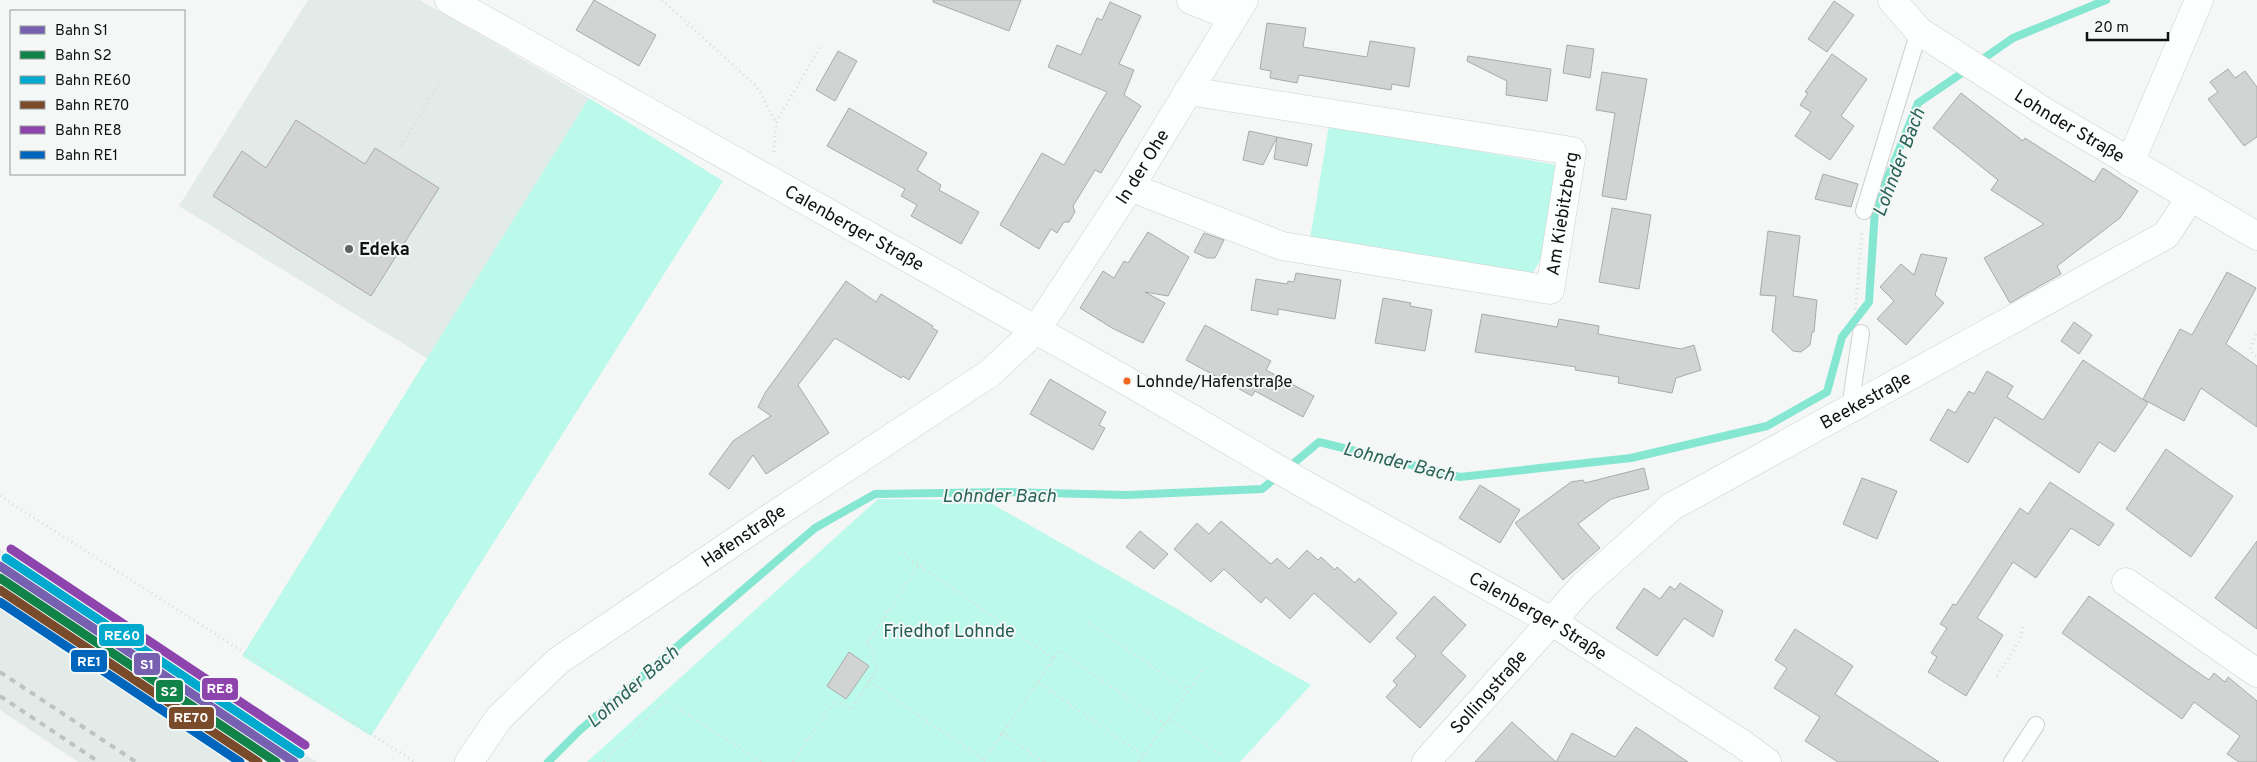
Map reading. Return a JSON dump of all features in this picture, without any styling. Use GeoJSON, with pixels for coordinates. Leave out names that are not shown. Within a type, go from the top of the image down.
{"type":"FeatureCollection","features":[{"type":"Feature","properties":{"kind":"street","name":"Calenberger Straße"},"geometry":{"type":"LineString","coordinates":[[449,0],[1036,330],[1302,483],[1551,621],[1741,743],[1767,762]]}},
{"type":"Feature","properties":{"kind":"street"},"geometry":{"type":"LineString","coordinates":[[1191,0],[1239,8]]}},
{"type":"Feature","properties":{"kind":"street","name":"Lohnder Straße"},"geometry":{"type":"LineString","coordinates":[[1892,0],[1919,31],[2045,112],[2257,236]]}},
{"type":"Feature","properties":{"kind":"street"},"geometry":{"type":"LineString","coordinates":[[2130,163],[2199,0]]}},
{"type":"Feature","properties":{"kind":"street","name":"In der Ohe"},"geometry":{"type":"LineString","coordinates":[[1036,330],[1130,187],[1239,8]]}},
{"type":"Feature","properties":{"kind":"street","name":"Am Kiebitzberg"},"geometry":{"type":"LineString","coordinates":[[1130,187],[1282,246],[1550,290],[1572,151],[1188,91]]}},
{"type":"Feature","properties":{"kind":"street","name":"Beekestraße"},"geometry":{"type":"LineString","coordinates":[[1551,621],[1583,586],[1672,507],[2166,235],[2190,198]]}},
{"type":"Feature","properties":{"kind":"street","name":"Hafenstraße"},"geometry":{"type":"LineString","coordinates":[[470,762],[499,718],[558,661],[774,515],[990,373],[1036,330]]}},
{"type":"Feature","properties":{"kind":"street"},"geometry":{"type":"LineString","coordinates":[[2126,582],[2257,672]]}},
{"type":"Feature","properties":{"kind":"street","name":"Sollingstraße"},"geometry":{"type":"LineString","coordinates":[[1426,762],[1551,621]]}},
{"type":"Feature","properties":{"kind":"lane"},"geometry":{"type":"LineString","coordinates":[[1864,211],[1919,31]]}},
{"type":"Feature","properties":{"kind":"lane"},"geometry":{"type":"LineString","coordinates":[[1850,408],[1861,333]]}},
{"type":"Feature","properties":{"kind":"lane"},"geometry":{"type":"LineString","coordinates":[[2012,762],[2036,725]]}},
{"type":"Feature","properties":{"kind":"path"},"geometry":{"type":"LineString","coordinates":[[662,0],[757,87],[776,123]]}},
{"type":"Feature","properties":{"kind":"path"},"geometry":{"type":"LineString","coordinates":[[767,179],[774,162],[776,123],[821,45]]}},
{"type":"Feature","properties":{"kind":"path"},"geometry":{"type":"LineString","coordinates":[[402,146],[445,74]]}},
{"type":"Feature","properties":{"kind":"path"},"geometry":{"type":"LineString","coordinates":[[1854,311],[1864,211]]}},
{"type":"Feature","properties":{"kind":"path"},"geometry":{"type":"LineString","coordinates":[[2256,334],[2250,348],[2252,354],[2257,357]]}},
{"type":"Feature","properties":{"kind":"path"},"geometry":{"type":"LineString","coordinates":[[0,496],[415,762]]}},
{"type":"Feature","properties":{"kind":"path"},"geometry":{"type":"LineString","coordinates":[[900,552],[1054,659]]}},
{"type":"Feature","properties":{"kind":"path"},"geometry":{"type":"LineString","coordinates":[[793,762],[834,701],[851,710],[878,668],[868,642],[919,566]]}},
{"type":"Feature","properties":{"kind":"path"},"geometry":{"type":"LineString","coordinates":[[1090,623],[1188,691]]}},
{"type":"Feature","properties":{"kind":"path"},"geometry":{"type":"LineString","coordinates":[[1997,676],[2020,640],[2023,627]]}},
{"type":"Feature","properties":{"kind":"path"},"geometry":{"type":"LineString","coordinates":[[869,681],[985,761],[1002,733],[1059,651],[1165,724]]}},
{"type":"Feature","properties":{"kind":"path"},"geometry":{"type":"LineString","coordinates":[[1139,762],[1206,666]]}},
{"type":"Feature","properties":{"kind":"path"},"geometry":{"type":"LineString","coordinates":[[1038,682],[1144,756]]}},
{"type":"Feature","properties":{"kind":"path"},"geometry":{"type":"LineString","coordinates":[[604,762],[665,700],[762,762]]}},
{"type":"Feature","properties":{"kind":"path"},"geometry":{"type":"LineString","coordinates":[[1169,719],[1220,754]]}},
{"type":"Feature","properties":{"kind":"path"},"geometry":{"type":"LineString","coordinates":[[1002,733],[1044,762]]}},
{"type":"Feature","properties":{"kind":"shaded area"},"geometry":{"type":"Polygon","coordinates":[[[308,0],[420,0],[589,98],[428,359],[179,206],[308,0]]]}},
{"type":"Feature","properties":{"kind":"shaded area"},"geometry":{"type":"Polygon","coordinates":[[[0,549],[317,762],[78,762],[0,710],[0,549]]]}},
{"type":"Feature","properties":{"kind":"green space"},"geometry":{"type":"Polygon","coordinates":[[[589,98],[723,181],[371,736],[242,656],[589,98]]]}},
{"type":"Feature","properties":{"kind":"green space"},"geometry":{"type":"Polygon","coordinates":[[[1329,125],[1557,165],[1542,257],[1529,279],[1309,245],[1329,125]]]}},
{"type":"Feature","properties":{"kind":"green space","name":"Friedhof Lohnde"},"geometry":{"type":"Polygon","coordinates":[[[878,499],[985,500],[1311,685],[1240,762],[587,762],[878,499]]]}},
{"type":"Feature","properties":{"kind":"building"},"geometry":{"type":"Polygon","coordinates":[[[594,0],[656,35],[639,66],[576,30],[594,0]]]}},
{"type":"Feature","properties":{"kind":"building"},"geometry":{"type":"Polygon","coordinates":[[[933,0],[1021,0],[1009,31],[933,2],[933,0]]]}},
{"type":"Feature","properties":{"kind":"building"},"geometry":{"type":"Polygon","coordinates":[[[1834,1],[1854,15],[1827,52],[1808,39],[1834,1]]]}},
{"type":"Feature","properties":{"kind":"building"},"geometry":{"type":"Polygon","coordinates":[[[1110,2],[1141,16],[1119,64],[1134,70],[1124,95],[1141,106],[1101,173],[1095,170],[1073,206],[1075,212],[1069,222],[1064,222],[1057,233],[1051,229],[1039,249],[1000,225],[1042,153],[1064,165],[1107,92],[1048,67],[1057,45],[1081,55],[1097,18],[1102,20],[1110,2]]]}},
{"type":"Feature","properties":{"kind":"building"},"geometry":{"type":"Polygon","coordinates":[[[1267,23],[1306,28],[1303,47],[1367,57],[1370,41],[1415,48],[1409,87],[1392,84],[1391,90],[1299,75],[1297,83],[1270,78],[1271,71],[1260,69],[1267,23]]]}},
{"type":"Feature","properties":{"kind":"building"},"geometry":{"type":"Polygon","coordinates":[[[1567,45],[1594,49],[1590,78],[1563,73],[1567,45]]]}},
{"type":"Feature","properties":{"kind":"building"},"geometry":{"type":"Polygon","coordinates":[[[838,51],[857,61],[835,101],[816,90],[838,51]]]}},
{"type":"Feature","properties":{"kind":"building"},"geometry":{"type":"Polygon","coordinates":[[[1832,54],[1867,79],[1841,116],[1854,126],[1830,160],[1795,136],[1811,112],[1800,105],[1808,93],[1805,92],[1832,54]]]}},
{"type":"Feature","properties":{"kind":"building"},"geometry":{"type":"Polygon","coordinates":[[[1468,56],[1551,69],[1547,101],[1506,95],[1507,81],[1467,61],[1468,56]]]}},
{"type":"Feature","properties":{"kind":"building"},"geometry":{"type":"Polygon","coordinates":[[[2228,69],[2235,78],[2245,71],[2257,87],[2257,137],[2244,146],[2208,99],[2218,92],[2210,82],[2228,69]]]}},
{"type":"Feature","properties":{"kind":"building"},"geometry":{"type":"Polygon","coordinates":[[[1602,72],[1647,79],[1626,200],[1602,196],[1615,113],[1596,110],[1602,72]]]}},
{"type":"Feature","properties":{"kind":"building"},"geometry":{"type":"Polygon","coordinates":[[[1961,93],[2023,141],[2025,138],[2094,182],[2103,168],[2138,191],[2120,218],[2057,266],[2061,274],[2010,303],[1984,258],[2044,224],[1991,190],[1998,180],[1933,128],[1961,93]]]}},
{"type":"Feature","properties":{"kind":"building"},"geometry":{"type":"Polygon","coordinates":[[[849,108],[927,153],[917,170],[941,185],[939,190],[979,212],[961,244],[911,216],[917,205],[901,196],[905,189],[827,146],[849,108]]]}},
{"type":"Feature","properties":{"kind":"building","name":"Edeka"},"geometry":{"type":"Polygon","coordinates":[[[296,120],[365,164],[375,148],[439,188],[371,296],[213,196],[242,151],[266,168],[296,120]]]}},
{"type":"Feature","properties":{"kind":"building"},"geometry":{"type":"Polygon","coordinates":[[[1249,131],[1277,137],[1263,165],[1243,160],[1249,131]]]}},
{"type":"Feature","properties":{"kind":"building"},"geometry":{"type":"Polygon","coordinates":[[[1277,137],[1312,144],[1307,166],[1274,159],[1277,137]]]}},
{"type":"Feature","properties":{"kind":"building"},"geometry":{"type":"Polygon","coordinates":[[[1823,174],[1858,184],[1851,207],[1815,199],[1823,174]]]}},
{"type":"Feature","properties":{"kind":"building"},"geometry":{"type":"Polygon","coordinates":[[[1612,208],[1651,215],[1639,289],[1599,282],[1612,208]]]}},
{"type":"Feature","properties":{"kind":"building"},"geometry":{"type":"Polygon","coordinates":[[[1768,231],[1800,236],[1793,296],[1817,300],[1814,332],[1812,332],[1810,345],[1801,352],[1793,351],[1772,331],[1776,296],[1760,295],[1768,231]]]}},
{"type":"Feature","properties":{"kind":"building"},"geometry":{"type":"Polygon","coordinates":[[[1148,232],[1189,257],[1168,296],[1145,292],[1165,303],[1143,343],[1112,328],[1080,308],[1103,271],[1114,278],[1124,261],[1128,263],[1148,232]]]}},
{"type":"Feature","properties":{"kind":"building"},"geometry":{"type":"Polygon","coordinates":[[[1204,233],[1224,240],[1215,258],[1207,258],[1194,252],[1204,233]]]}},
{"type":"Feature","properties":{"kind":"building"},"geometry":{"type":"Polygon","coordinates":[[[1921,254],[1947,258],[1935,295],[1944,303],[1906,345],[1877,319],[1894,301],[1880,287],[1901,264],[1914,275],[1921,254]]]}},
{"type":"Feature","properties":{"kind":"building"},"geometry":{"type":"Polygon","coordinates":[[[2227,272],[2256,288],[2226,344],[2257,366],[2257,427],[2201,388],[2184,421],[2143,399],[2180,329],[2192,335],[2227,272]]]}},
{"type":"Feature","properties":{"kind":"building"},"geometry":{"type":"Polygon","coordinates":[[[1296,273],[1341,280],[1335,319],[1278,309],[1278,315],[1251,310],[1256,279],[1287,284],[1288,281],[1294,282],[1296,273]]]}},
{"type":"Feature","properties":{"kind":"building"},"geometry":{"type":"Polygon","coordinates":[[[846,281],[876,302],[881,294],[938,331],[909,380],[903,376],[901,378],[835,338],[798,385],[829,433],[766,474],[753,455],[729,489],[709,474],[733,441],[771,416],[758,407],[765,393],[846,281]]]}},
{"type":"Feature","properties":{"kind":"building"},"geometry":{"type":"Polygon","coordinates":[[[1383,298],[1411,303],[1410,306],[1432,310],[1425,351],[1375,343],[1383,298]]]}},
{"type":"Feature","properties":{"kind":"building"},"geometry":{"type":"Polygon","coordinates":[[[1482,314],[1557,327],[1559,319],[1599,326],[1598,334],[1681,349],[1694,345],[1701,370],[1676,378],[1672,393],[1618,383],[1619,377],[1575,370],[1576,367],[1475,352],[1482,314]]]}},
{"type":"Feature","properties":{"kind":"building"},"geometry":{"type":"Polygon","coordinates":[[[2074,322],[2092,335],[2079,354],[2061,341],[2074,322]]]}},
{"type":"Feature","properties":{"kind":"building"},"geometry":{"type":"Polygon","coordinates":[[[1205,325],[1271,361],[1266,370],[1314,396],[1303,417],[1255,391],[1252,396],[1186,360],[1205,325]]]}},
{"type":"Feature","properties":{"kind":"building"},"geometry":{"type":"Polygon","coordinates":[[[2083,360],[2148,403],[2115,452],[2099,442],[2079,473],[1995,417],[1968,463],[1930,440],[1948,409],[1955,413],[1969,391],[1974,394],[1987,371],[2013,386],[2007,397],[2043,420],[2083,360]]]}},
{"type":"Feature","properties":{"kind":"building"},"geometry":{"type":"Polygon","coordinates":[[[1050,379],[1106,412],[1099,425],[1105,428],[1093,450],[1030,414],[1050,379]]]}},
{"type":"Feature","properties":{"kind":"building"},"geometry":{"type":"Polygon","coordinates":[[[2166,449],[2233,496],[2191,557],[2126,509],[2166,449]]]}},
{"type":"Feature","properties":{"kind":"building"},"geometry":{"type":"Polygon","coordinates":[[[1644,468],[1649,489],[1611,499],[1578,524],[1600,548],[1563,580],[1515,523],[1571,482],[1583,480],[1585,483],[1644,468]]]}},
{"type":"Feature","properties":{"kind":"building"},"geometry":{"type":"Polygon","coordinates":[[[1862,478],[1897,491],[1877,539],[1843,524],[1862,478]]]}},
{"type":"Feature","properties":{"kind":"building"},"geometry":{"type":"Polygon","coordinates":[[[2050,482],[2114,524],[2099,546],[2071,528],[2036,578],[2013,562],[1977,618],[2003,635],[1966,696],[1928,672],[1937,657],[1931,653],[1947,628],[1940,624],[1953,604],[1956,605],[2020,508],[2028,514],[2050,482]]]}},
{"type":"Feature","properties":{"kind":"building"},"geometry":{"type":"Polygon","coordinates":[[[1480,485],[1520,510],[1500,543],[1459,518],[1480,485]]]}},
{"type":"Feature","properties":{"kind":"building"},"geometry":{"type":"Polygon","coordinates":[[[1221,521],[1271,564],[1277,558],[1289,569],[1307,550],[1318,560],[1321,557],[1335,570],[1337,567],[1355,583],[1359,578],[1397,613],[1370,643],[1314,593],[1290,619],[1266,597],[1261,603],[1224,569],[1211,582],[1174,549],[1197,523],[1209,534],[1221,521]]]}},
{"type":"Feature","properties":{"kind":"building"},"geometry":{"type":"Polygon","coordinates":[[[1140,531],[1168,554],[1154,569],[1126,547],[1140,531]]]}},
{"type":"Feature","properties":{"kind":"building"},"geometry":{"type":"Polygon","coordinates":[[[2257,541],[2257,629],[2215,598],[2257,541]]]}},
{"type":"Feature","properties":{"kind":"building"},"geometry":{"type":"Polygon","coordinates":[[[1680,583],[1723,611],[1713,637],[1684,618],[1657,656],[1616,628],[1644,588],[1660,599],[1670,586],[1675,590],[1680,583]]]}},
{"type":"Feature","properties":{"kind":"building"},"geometry":{"type":"Polygon","coordinates":[[[1434,596],[1466,625],[1441,653],[1466,676],[1420,728],[1386,697],[1397,685],[1393,681],[1416,656],[1396,638],[1434,596]]]}},
{"type":"Feature","properties":{"kind":"building"},"geometry":{"type":"Polygon","coordinates":[[[2089,596],[2209,680],[2214,673],[2225,682],[2228,677],[2257,701],[2257,762],[2239,762],[2227,754],[2240,736],[2194,702],[2182,719],[2062,633],[2089,596]]]}},
{"type":"Feature","properties":{"kind":"building"},"geometry":{"type":"Polygon","coordinates":[[[1795,629],[1853,666],[1835,694],[1939,762],[1838,762],[1805,741],[1820,717],[1774,688],[1787,668],[1775,660],[1795,629]]]}},
{"type":"Feature","properties":{"kind":"building"},"geometry":{"type":"Polygon","coordinates":[[[849,652],[869,666],[846,699],[827,686],[849,652]]]}},
{"type":"Feature","properties":{"kind":"building"},"geometry":{"type":"Polygon","coordinates":[[[1512,722],[1556,762],[1475,762],[1512,722]]]}},
{"type":"Feature","properties":{"kind":"building"},"geometry":{"type":"Polygon","coordinates":[[[1636,727],[1688,762],[1556,762],[1572,733],[1615,757],[1636,727]]]}},
{"type":"Feature","properties":{"kind":"waterway","name":"Lohnder Bach"},"geometry":{"type":"LineString","coordinates":[[1977,63],[2013,38],[2106,0]]}},
{"type":"Feature","properties":{"kind":"waterway","name":"Lohnder Bach"},"geometry":{"type":"LineString","coordinates":[[1288,468],[1319,442],[1460,477],[1631,458],[1767,426],[1827,392],[1842,337],[1869,302],[1875,209],[1918,103],[1968,69]]}},
{"type":"Feature","properties":{"kind":"waterway","name":"Lohnder Bach"},"geometry":{"type":"LineString","coordinates":[[548,762],[580,730],[815,528],[875,494],[1005,492],[1127,495],[1262,489],[1279,475]]}},
{"type":"Feature","properties":{"kind":"railway"},"geometry":{"type":"LineString","coordinates":[[0,672],[136,762]]}},
{"type":"Feature","properties":{"kind":"railway"},"geometry":{"type":"LineString","coordinates":[[0,696],[99,762]]}},
{"type":"Feature","properties":{"kind":"rail line","name":"RE8"},"geometry":{"type":"LineString","coordinates":[[11,549],[305,745]]}},
{"type":"Feature","properties":{"kind":"rail line","name":"RE60"},"geometry":{"type":"LineString","coordinates":[[6,558],[300,754]]}},
{"type":"Feature","properties":{"kind":"rail line","name":"S1"},"geometry":{"type":"LineString","coordinates":[[0,566],[294,762]]}},
{"type":"Feature","properties":{"kind":"rail line","name":"S2"},"geometry":{"type":"LineString","coordinates":[[0,578],[276,762]]}},
{"type":"Feature","properties":{"kind":"rail line","name":"RE70"},"geometry":{"type":"LineString","coordinates":[[0,590],[258,762]]}},
{"type":"Feature","properties":{"kind":"rail line","name":"RE1"},"geometry":{"type":"LineString","coordinates":[[0,602],[240,762]]}},
{"type":"Feature","properties":{"kind":"place","name":"Edeka"},"geometry":{"type":"Point","coordinates":[349,249]}},
{"type":"Feature","properties":{"kind":"place","name":"Lohnde/Hafenstraße"},"geometry":{"type":"Point","coordinates":[1127,381]}}]}
